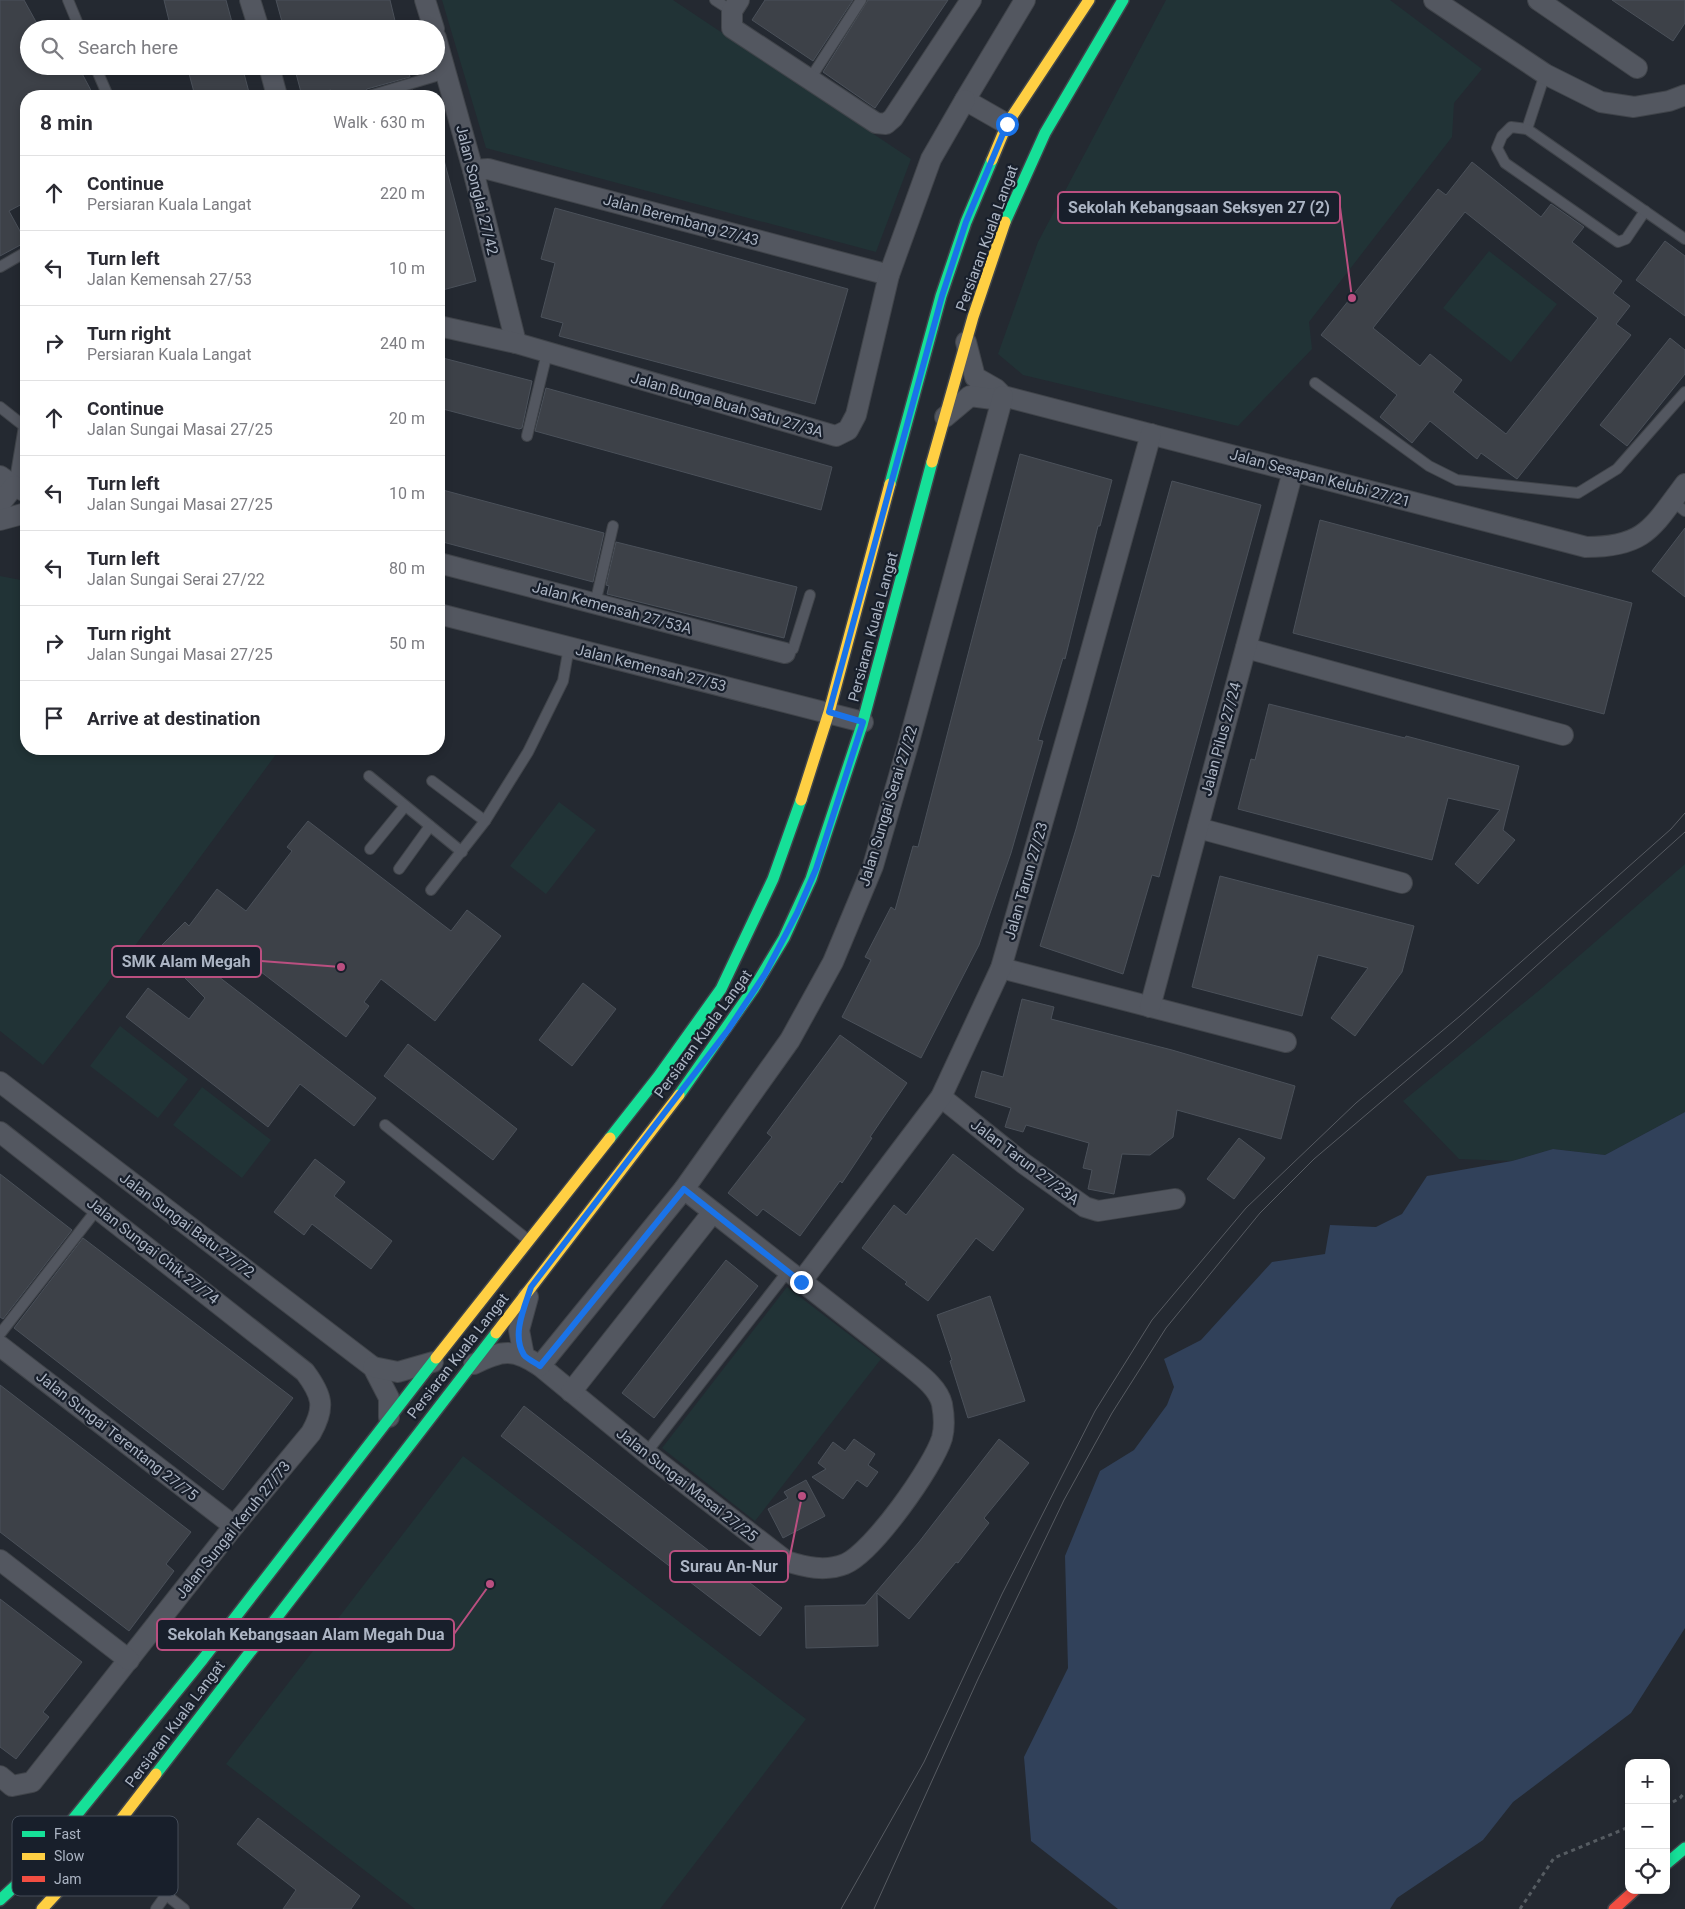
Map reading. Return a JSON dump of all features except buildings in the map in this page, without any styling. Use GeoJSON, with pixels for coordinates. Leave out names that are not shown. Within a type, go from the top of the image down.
{"type":"FeatureCollection","features":[{"type":"Feature","properties":{"kind":"main road","name":"Persiaran Kuala Langat"},"geometry":{"type":"LineString","coordinates":[[76,1816],[197,1666],[432,1362],[658,1077],[721,989],[773,879],[829,712],[942,296],[966,222],[1007,124],[1089,0]]}},
{"type":"Feature","properties":{"kind":"main road","name":"Persiaran Kuala Langat"},"geometry":{"type":"LineString","coordinates":[[123,1816],[722,1038],[765,974],[797,913],[816,869],[863,722],[966,340],[1005,227],[1034,154],[1078,74],[1123,0]]}},
{"type":"Feature","properties":{"kind":"main road"},"geometry":{"type":"LineString","coordinates":[[1670,1861],[1685,1848]]}},
{"type":"Feature","properties":{"kind":"main road","name":"Persiaran Kuala Langat"},"geometry":{"type":"LineString","coordinates":[[0,1900],[12,1889]]}},
{"type":"Feature","properties":{"kind":"main road"},"geometry":{"type":"LineString","coordinates":[[1614,1909],[1631,1894]]}},
{"type":"Feature","properties":{"kind":"main road","name":"Persiaran Kuala Langat"},"geometry":{"type":"LineString","coordinates":[[42,1909],[54,1896]]}},
{"type":"Feature","properties":{"kind":"street"},"geometry":{"type":"LineString","coordinates":[[250,0],[256,20]]}},
{"type":"Feature","properties":{"kind":"street"},"geometry":{"type":"LineString","coordinates":[[425,0],[431,20]]}},
{"type":"Feature","properties":{"kind":"street"},"geometry":{"type":"LineString","coordinates":[[735,6],[732,28],[876,123],[886,124],[893,118],[971,0]]}},
{"type":"Feature","properties":{"kind":"street","name":"Jalan Bunga Buah Satu 27/3A"},"geometry":{"type":"LineString","coordinates":[[445,327],[516,343],[836,436],[848,430],[856,415],[889,275],[931,159],[1025,0]]}},
{"type":"Feature","properties":{"kind":"street"},"geometry":{"type":"LineString","coordinates":[[1434,0],[1546,74],[1601,102],[1634,106],[1669,101],[1685,94]]}},
{"type":"Feature","properties":{"kind":"street"},"geometry":{"type":"LineString","coordinates":[[1538,0],[1637,68]]}},
{"type":"Feature","properties":{"kind":"street","name":"Jalan Songlai 27/42"},"geometry":{"type":"LineString","coordinates":[[445,70],[473,170],[516,343]]}},
{"type":"Feature","properties":{"kind":"street"},"geometry":{"type":"LineString","coordinates":[[272,75],[276,90]]}},
{"type":"Feature","properties":{"kind":"street"},"geometry":{"type":"LineString","coordinates":[[965,100],[1007,124]]}},
{"type":"Feature","properties":{"kind":"street","name":"Jalan Berembang 27/43"},"geometry":{"type":"LineString","coordinates":[[473,170],[488,169],[889,275]]}},
{"type":"Feature","properties":{"kind":"street","name":"Jalan Sesapan Kelubi 27/21"},"geometry":{"type":"LineString","coordinates":[[966,340],[976,377],[996,389],[1003,396],[1586,547],[1607,547],[1631,542],[1679,506],[1685,484]]}},
{"type":"Feature","properties":{"kind":"street"},"geometry":{"type":"LineString","coordinates":[[945,416],[970,396],[993,398],[1003,396]]}},
{"type":"Feature","properties":{"kind":"street","name":"Jalan Sungai Serai 27/22"},"geometry":{"type":"LineString","coordinates":[[532,1361],[684,1189],[790,1040],[833,962],[872,866],[908,745],[1003,396]]}},
{"type":"Feature","properties":{"kind":"street","name":"Jalan Tarun 27/23"},"geometry":{"type":"LineString","coordinates":[[795,1276],[941,1097],[1001,968],[1074,714],[1150,434]]}},
{"type":"Feature","properties":{"kind":"street","name":"Jalan Pilus 27/24"},"geometry":{"type":"LineString","coordinates":[[1150,1007],[1293,471]]}},
{"type":"Feature","properties":{"kind":"street"},"geometry":{"type":"LineString","coordinates":[[0,504],[13,485]]}},
{"type":"Feature","properties":{"kind":"street"},"geometry":{"type":"LineString","coordinates":[[0,520],[20,515]]}},
{"type":"Feature","properties":{"kind":"street","name":"Jalan Kemensah 27/53A"},"geometry":{"type":"LineString","coordinates":[[445,565],[785,653]]}},
{"type":"Feature","properties":{"kind":"street","name":"Jalan Kemensah 27/53"},"geometry":{"type":"LineString","coordinates":[[445,616],[863,722]]}},
{"type":"Feature","properties":{"kind":"street"},"geometry":{"type":"LineString","coordinates":[[1246,648],[1563,735]]}},
{"type":"Feature","properties":{"kind":"street"},"geometry":{"type":"LineString","coordinates":[[1198,828],[1402,883]]}},
{"type":"Feature","properties":{"kind":"street"},"geometry":{"type":"LineString","coordinates":[[1001,968],[1286,1042]]}},
{"type":"Feature","properties":{"kind":"street","name":"Jalan Sungai Batu 27/72"},"geometry":{"type":"LineString","coordinates":[[0,1082],[373,1367]]}},
{"type":"Feature","properties":{"kind":"street","name":"Jalan Tarun 27/23A"},"geometry":{"type":"LineString","coordinates":[[941,1097],[1023,1163],[1085,1207],[1098,1211],[1175,1199]]}},
{"type":"Feature","properties":{"kind":"street","name":"Jalan Sungai Chik 27/74"},"geometry":{"type":"LineString","coordinates":[[0,1132],[305,1372]]}},
{"type":"Feature","properties":{"kind":"street","name":"Jalan Sungai Masai 27/25"},"geometry":{"type":"LineString","coordinates":[[532,1361],[646,1453],[786,1560],[806,1568],[825,1568],[846,1563],[879,1533],[926,1471],[938,1449],[944,1419],[941,1401],[928,1382],[921,1376],[684,1189]]}},
{"type":"Feature","properties":{"kind":"street"},"geometry":{"type":"LineString","coordinates":[[571,1392],[713,1212]]}},
{"type":"Feature","properties":{"kind":"street"},"geometry":{"type":"LineString","coordinates":[[531,1287],[518,1330],[532,1361]]}},
{"type":"Feature","properties":{"kind":"street","name":"Jalan Sungai Terentang 27/75"},"geometry":{"type":"LineString","coordinates":[[0,1346],[234,1526]]}},
{"type":"Feature","properties":{"kind":"street"},"geometry":{"type":"LineString","coordinates":[[468,1367],[498,1353],[532,1361]]}},
{"type":"Feature","properties":{"kind":"street"},"geometry":{"type":"LineString","coordinates":[[373,1367],[398,1372],[432,1362]]}},
{"type":"Feature","properties":{"kind":"street"},"geometry":{"type":"LineString","coordinates":[[373,1367],[389,1398],[389,1417]]}},
{"type":"Feature","properties":{"kind":"street","name":"Jalan Sungai Keruh 27/73"},"geometry":{"type":"LineString","coordinates":[[6,1781],[32,1782],[234,1526],[312,1433],[320,1418],[321,1403],[317,1388],[305,1372]]}},
{"type":"Feature","properties":{"kind":"street"},"geometry":{"type":"LineString","coordinates":[[0,1560],[129,1660]]}},
{"type":"Feature","properties":{"kind":"lane"},"geometry":{"type":"LineString","coordinates":[[68,0],[76,20]]}},
{"type":"Feature","properties":{"kind":"lane"},"geometry":{"type":"LineString","coordinates":[[715,0],[735,6]]}},
{"type":"Feature","properties":{"kind":"lane"},"geometry":{"type":"LineString","coordinates":[[810,79],[861,0]]}},
{"type":"Feature","properties":{"kind":"lane"},"geometry":{"type":"LineString","coordinates":[[1528,128],[1546,74]]}},
{"type":"Feature","properties":{"kind":"lane"},"geometry":{"type":"LineString","coordinates":[[99,75],[105,90]]}},
{"type":"Feature","properties":{"kind":"lane"},"geometry":{"type":"LineString","coordinates":[[389,90],[439,75]]}},
{"type":"Feature","properties":{"kind":"lane"},"geometry":{"type":"LineString","coordinates":[[1645,211],[1626,239],[1618,242],[1505,163],[1497,148],[1502,136],[1511,127],[1528,128],[1685,239]]}},
{"type":"Feature","properties":{"kind":"lane"},"geometry":{"type":"LineString","coordinates":[[0,267],[20,255]]}},
{"type":"Feature","properties":{"kind":"lane"},"geometry":{"type":"LineString","coordinates":[[527,436],[547,353]]}},
{"type":"Feature","properties":{"kind":"lane"},"geometry":{"type":"LineString","coordinates":[[1315,384],[1429,466],[1456,480],[1578,493],[1617,469],[1685,392]]}},
{"type":"Feature","properties":{"kind":"lane"},"geometry":{"type":"LineString","coordinates":[[0,407],[20,421]]}},
{"type":"Feature","properties":{"kind":"lane"},"geometry":{"type":"LineString","coordinates":[[13,485],[20,450]]}},
{"type":"Feature","properties":{"kind":"lane"},"geometry":{"type":"LineString","coordinates":[[595,604],[613,526]]}},
{"type":"Feature","properties":{"kind":"lane"},"geometry":{"type":"LineString","coordinates":[[785,653],[793,649],[810,594]]}},
{"type":"Feature","properties":{"kind":"lane"},"geometry":{"type":"LineString","coordinates":[[431,890],[485,821],[528,752],[563,681],[569,647]]}},
{"type":"Feature","properties":{"kind":"lane"},"geometry":{"type":"LineString","coordinates":[[369,776],[462,852]]}},
{"type":"Feature","properties":{"kind":"lane"},"geometry":{"type":"LineString","coordinates":[[432,781],[485,821]]}},
{"type":"Feature","properties":{"kind":"lane"},"geometry":{"type":"LineString","coordinates":[[370,850],[405,806]]}},
{"type":"Feature","properties":{"kind":"lane"},"geometry":{"type":"LineString","coordinates":[[399,869],[430,826]]}},
{"type":"Feature","properties":{"kind":"lane"},"geometry":{"type":"LineString","coordinates":[[385,1125],[529,1240]]}},
{"type":"Feature","properties":{"kind":"lane"},"geometry":{"type":"LineString","coordinates":[[0,1334],[98,1208]]}},
{"type":"Feature","properties":{"kind":"lane"},"geometry":{"type":"LineString","coordinates":[[646,1453],[795,1276]]}},
{"type":"Feature","properties":{"kind":"lane"},"geometry":{"type":"LineString","coordinates":[[156,1909],[165,1896]]}},
{"type":"Feature","properties":{"kind":"lane"},"geometry":{"type":"LineString","coordinates":[[167,1896],[184,1909]]}},
{"type":"Feature","properties":{"kind":"path"},"geometry":{"type":"LineString","coordinates":[[1670,1804],[1680,1798],[1685,1792]]}},
{"type":"Feature","properties":{"kind":"path"},"geometry":{"type":"LineString","coordinates":[[1520,1909],[1554,1858],[1625,1829]]}},
{"type":"Feature","properties":{"kind":"shaded area"},"geometry":{"type":"Polygon","coordinates":[[[442,0],[673,0],[911,159],[876,252],[486,148],[442,0]]]}},
{"type":"Feature","properties":{"kind":"shaded area"},"geometry":{"type":"Polygon","coordinates":[[[1166,0],[1390,0],[1482,69],[1454,103],[1452,137],[1309,322],[1312,349],[1238,426],[1023,375],[998,354],[1038,242],[1166,0]]]}},
{"type":"Feature","properties":{"kind":"shaded area"},"geometry":{"type":"Polygon","coordinates":[[[1489,251],[1557,304],[1511,362],[1443,308],[1489,251]]]}},
{"type":"Feature","properties":{"kind":"shaded area"},"geometry":{"type":"Polygon","coordinates":[[[0,576],[20,580],[20,755],[276,755],[106,985],[43,1065],[0,1031],[0,576]]]}},
{"type":"Feature","properties":{"kind":"shaded area"},"geometry":{"type":"Polygon","coordinates":[[[559,802],[596,830],[546,894],[510,866],[559,802]]]}},
{"type":"Feature","properties":{"kind":"shaded area"},"geometry":{"type":"Polygon","coordinates":[[[1685,864],[1685,1112],[1605,1155],[1553,1149],[1512,1161],[1459,1159],[1403,1101],[1542,988],[1685,864]]]}},
{"type":"Feature","properties":{"kind":"shaded area"},"geometry":{"type":"Polygon","coordinates":[[[120,1026],[188,1079],[158,1118],[90,1066],[120,1026]]]}},
{"type":"Feature","properties":{"kind":"shaded area"},"geometry":{"type":"Polygon","coordinates":[[[202,1087],[271,1140],[242,1178],[173,1125],[202,1087]]]}},
{"type":"Feature","properties":{"kind":"shaded area"},"geometry":{"type":"Polygon","coordinates":[[[787,1287],[881,1359],[755,1521],[662,1448],[787,1287]]]}},
{"type":"Feature","properties":{"kind":"shaded area"},"geometry":{"type":"Polygon","coordinates":[[[463,1456],[806,1719],[660,1909],[415,1909],[226,1764],[463,1456]]]}},
{"type":"Feature","properties":{"kind":"water"},"geometry":{"type":"Polygon","coordinates":[[[1685,1112],[1685,1628],[1631,1713],[1513,1802],[1483,1840],[1397,1898],[1390,1909],[1118,1909],[1031,1841],[1024,1757],[1068,1668],[1065,1556],[1100,1471],[1134,1450],[1167,1405],[1174,1387],[1164,1359],[1201,1340],[1272,1262],[1325,1254],[1330,1225],[1376,1227],[1402,1214],[1427,1176],[1512,1161],[1553,1149],[1605,1155],[1685,1112]]]}},
{"type":"Feature","properties":{"kind":"tram line"},"geometry":{"type":"LineString","coordinates":[[841,1909],[924,1762],[1002,1594],[1095,1411],[1152,1320],[1246,1208],[1356,1103],[1460,1016],[1671,829],[1685,813]]}},
{"type":"Feature","properties":{"kind":"tram line"},"geometry":{"type":"LineString","coordinates":[[874,1909],[978,1679],[1064,1500],[1112,1413],[1166,1328],[1260,1213],[1314,1159],[1454,1040],[1685,832]]}},
{"type":"Feature","properties":{"kind":"traffic: fast"},"geometry":{"type":"LineString","coordinates":[[1005,222],[1045,133],[1123,0]]}},
{"type":"Feature","properties":{"kind":"traffic: fast"},"geometry":{"type":"LineString","coordinates":[[890,484],[941,296],[966,222],[992,160]]}},
{"type":"Feature","properties":{"kind":"traffic: fast"},"geometry":{"type":"LineString","coordinates":[[679,1095],[754,988],[784,938],[811,879],[862,725],[932,462]]}},
{"type":"Feature","properties":{"kind":"traffic: fast"},"geometry":{"type":"LineString","coordinates":[[610,1138],[658,1077],[721,989],[773,879],[801,800]]}},
{"type":"Feature","properties":{"kind":"traffic: fast"},"geometry":{"type":"LineString","coordinates":[[156,1774],[496,1333]]}},
{"type":"Feature","properties":{"kind":"traffic: fast"},"geometry":{"type":"LineString","coordinates":[[76,1816],[203,1659],[436,1358]]}},
{"type":"Feature","properties":{"kind":"traffic: fast"},"geometry":{"type":"LineString","coordinates":[[1670,1861],[1685,1848]]}},
{"type":"Feature","properties":{"kind":"traffic: fast"},"geometry":{"type":"LineString","coordinates":[[0,1900],[12,1889]]}},
{"type":"Feature","properties":{"kind":"traffic: slow"},"geometry":{"type":"LineString","coordinates":[[992,160],[1007,124],[1089,0]]}},
{"type":"Feature","properties":{"kind":"traffic: slow"},"geometry":{"type":"LineString","coordinates":[[932,462],[973,317],[1005,222]]}},
{"type":"Feature","properties":{"kind":"traffic: slow"},"geometry":{"type":"LineString","coordinates":[[801,800],[829,712],[890,484]]}},
{"type":"Feature","properties":{"kind":"traffic: slow"},"geometry":{"type":"LineString","coordinates":[[496,1333],[679,1095]]}},
{"type":"Feature","properties":{"kind":"traffic: slow"},"geometry":{"type":"LineString","coordinates":[[436,1358],[610,1138]]}},
{"type":"Feature","properties":{"kind":"traffic: slow"},"geometry":{"type":"LineString","coordinates":[[124,1816],[156,1774]]}},
{"type":"Feature","properties":{"kind":"traffic: slow"},"geometry":{"type":"LineString","coordinates":[[42,1909],[54,1896]]}},
{"type":"Feature","properties":{"kind":"traffic: jam"},"geometry":{"type":"LineString","coordinates":[[1614,1909],[1631,1894]]}},
{"type":"Feature","properties":{"kind":"place","name":"Sekolah Kebangsaan Seksyen 27 (2)"},"geometry":{"type":"Point","coordinates":[1352,298]}},
{"type":"Feature","properties":{"kind":"place","name":"SMK Alam Megah"},"geometry":{"type":"Point","coordinates":[341,967]}},
{"type":"Feature","properties":{"kind":"place","name":"Surau An-Nur"},"geometry":{"type":"Point","coordinates":[802,1496]}},
{"type":"Feature","properties":{"kind":"place","name":"Sekolah Kebangsaan Alam Megah Dua"},"geometry":{"type":"Point","coordinates":[490,1584]}},
{"type":"Feature","properties":{"kind":"route"},"geometry":{"type":"LineString","coordinates":[[801,1282],[684,1189],[540,1366],[524,1356],[520,1344],[518,1330],[531,1287],[728,1030],[765,974],[797,913],[816,869],[863,722],[829,712],[942,296],[966,222],[1007,124]]}}]}
